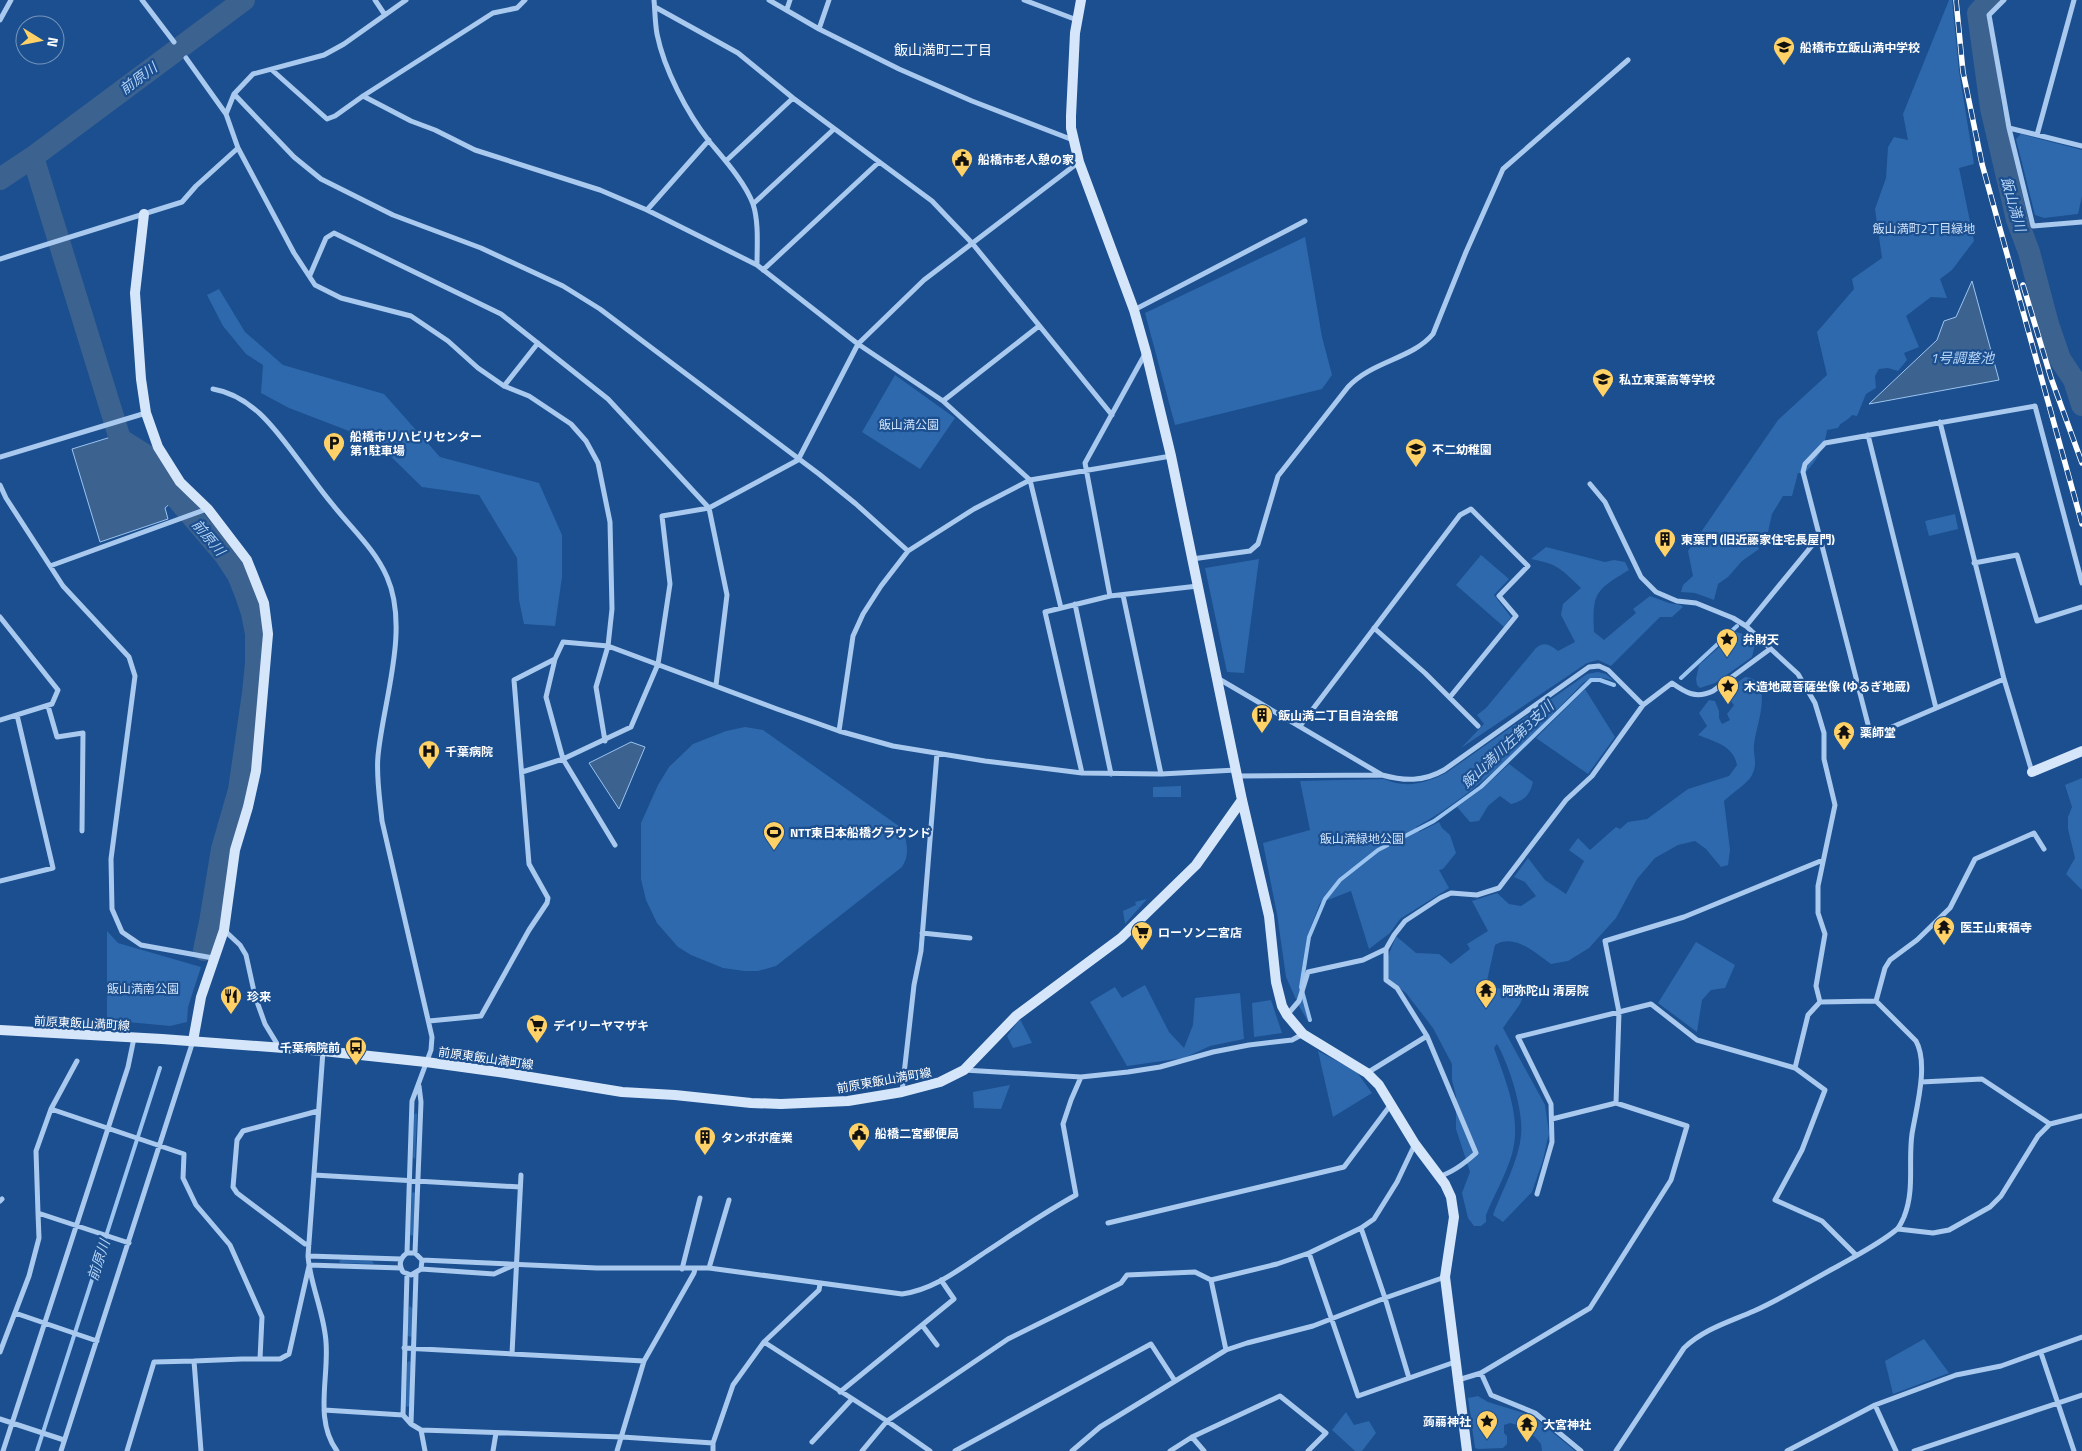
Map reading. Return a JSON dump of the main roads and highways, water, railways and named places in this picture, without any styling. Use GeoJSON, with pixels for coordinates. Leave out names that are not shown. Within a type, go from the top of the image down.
{"type":"FeatureCollection","features":[{"type":"Feature","properties":{"kind":"water","name":"1号調整池"},"geometry":{"type":"Polygon","coordinates":[[[1972,281],[1999,380],[1869,404],[1937,340],[1944,321],[1956,317],[1972,281]]]}},
{"type":"Feature","properties":{"kind":"water"},"geometry":{"type":"Polygon","coordinates":[[[111,437],[118,447],[147,466],[173,501],[165,508],[168,519],[100,542],[72,449],[111,437]]]}},
{"type":"Feature","properties":{"kind":"water"},"geometry":{"type":"Polygon","coordinates":[[[631,742],[645,747],[619,809],[589,763],[631,742]]]}},
{"type":"Feature","properties":{"kind":"waterway","name":"前原川"},"geometry":{"type":"LineString","coordinates":[[204,950],[222,849],[239,790],[253,693],[256,634],[252,613],[238,575],[225,555],[167,487],[147,456],[120,439],[33,157],[244,0]]}},
{"type":"Feature","properties":{"kind":"waterway","name":"飯山満川"},"geometry":{"type":"LineString","coordinates":[[1990,0],[1978,13],[1991,108],[2017,220],[2029,252],[2048,324],[2060,359],[2074,380],[2082,405]]}},
{"type":"Feature","properties":{"kind":"waterway","name":"前原川"},"geometry":{"type":"LineString","coordinates":[[0,179],[33,157]]}},
{"type":"Feature","properties":{"kind":"waterway","name":"飯山満川左第3支川"},"geometry":{"type":"LineString","coordinates":[[1681,678],[1737,626]]}},
{"type":"Feature","properties":{"kind":"waterway","name":"飯山満川左第3支川"},"geometry":{"type":"LineString","coordinates":[[1310,1020],[1301,987],[1309,937],[1325,899],[1340,880],[1378,850],[1434,821],[1481,787],[1591,680],[1600,680],[1614,685]]}},
{"type":"Feature","properties":{"kind":"waterway","name":"前原川"},"geometry":{"type":"LineString","coordinates":[[37,1451],[160,1068]]}},
{"type":"Feature","properties":{"kind":"railway"},"geometry":{"type":"LineString","coordinates":[[1956,0],[1963,72],[1982,164],[2082,524]]}},
{"type":"Feature","properties":{"kind":"railway"},"geometry":{"type":"LineString","coordinates":[[2023,285],[2051,378],[2082,463]]}},
{"type":"Feature","properties":{"kind":"place","name":"船橋市立飯山満中学校"},"geometry":{"type":"Point","coordinates":[1784,66]}},
{"type":"Feature","properties":{"kind":"place","name":"船橋市老人憩の家"},"geometry":{"type":"Point","coordinates":[962,178]}},
{"type":"Feature","properties":{"kind":"place","name":"私立東葉高等学校"},"geometry":{"type":"Point","coordinates":[1603,398]}},
{"type":"Feature","properties":{"kind":"place","name":"船橋市リハビリセンター 第1駐車場"},"geometry":{"type":"Point","coordinates":[334,462]}},
{"type":"Feature","properties":{"kind":"place","name":"不二幼稚園"},"geometry":{"type":"Point","coordinates":[1416,468]}},
{"type":"Feature","properties":{"kind":"place","name":"東葉門 (旧近藤家住宅長屋門)"},"geometry":{"type":"Point","coordinates":[1665,558]}},
{"type":"Feature","properties":{"kind":"place","name":"弁財天"},"geometry":{"type":"Point","coordinates":[1727,658]}},
{"type":"Feature","properties":{"kind":"place","name":"木造地蔵菩薩坐像 (ゆるぎ地蔵)"},"geometry":{"type":"Point","coordinates":[1728,705]}},
{"type":"Feature","properties":{"kind":"place","name":"飯山満二丁目自治会館"},"geometry":{"type":"Point","coordinates":[1262,734]}},
{"type":"Feature","properties":{"kind":"place","name":"薬師堂"},"geometry":{"type":"Point","coordinates":[1844,751]}},
{"type":"Feature","properties":{"kind":"place","name":"千葉病院"},"geometry":{"type":"Point","coordinates":[429,770]}},
{"type":"Feature","properties":{"kind":"place","name":"NTT東日本船橋グラウンド"},"geometry":{"type":"Point","coordinates":[774,851]}},
{"type":"Feature","properties":{"kind":"place","name":"医王山東福寺"},"geometry":{"type":"Point","coordinates":[1944,946]}},
{"type":"Feature","properties":{"kind":"place","name":"ローソン二宮店"},"geometry":{"type":"Point","coordinates":[1142,951]}},
{"type":"Feature","properties":{"kind":"place","name":"阿弥陀山 清房院"},"geometry":{"type":"Point","coordinates":[1486,1009]}},
{"type":"Feature","properties":{"kind":"place","name":"珍来"},"geometry":{"type":"Point","coordinates":[231,1015]}},
{"type":"Feature","properties":{"kind":"place","name":"デイリーヤマザキ"},"geometry":{"type":"Point","coordinates":[537,1044]}},
{"type":"Feature","properties":{"kind":"place","name":"千葉病院前"},"geometry":{"type":"Point","coordinates":[356,1066]}},
{"type":"Feature","properties":{"kind":"place","name":"船橋二宮郵便局"},"geometry":{"type":"Point","coordinates":[859,1152]}},
{"type":"Feature","properties":{"kind":"place","name":"タンポポ産業"},"geometry":{"type":"Point","coordinates":[705,1156]}},
{"type":"Feature","properties":{"kind":"place","name":"蒟蒻神社"},"geometry":{"type":"Point","coordinates":[1487,1440]}},
{"type":"Feature","properties":{"kind":"place","name":"大宮神社"},"geometry":{"type":"Point","coordinates":[1527,1443]}},
{"type":"Feature","properties":{"kind":"district","name":"飯山満町二丁目"},"geometry":{"type":"Point","coordinates":[943,49]}},
{"type":"Feature","properties":{"kind":"park label","name":"飯山満町2丁目緑地"},"geometry":{"type":"Point","coordinates":[1924,228]}},
{"type":"Feature","properties":{"kind":"park label","name":"飯山満公園"},"geometry":{"type":"Point","coordinates":[909,424]}},
{"type":"Feature","properties":{"kind":"park label","name":"飯山満緑地公園"},"geometry":{"type":"Point","coordinates":[1362,838]}},
{"type":"Feature","properties":{"kind":"park label","name":"飯山満南公園"},"geometry":{"type":"Point","coordinates":[143,988]}}]}
